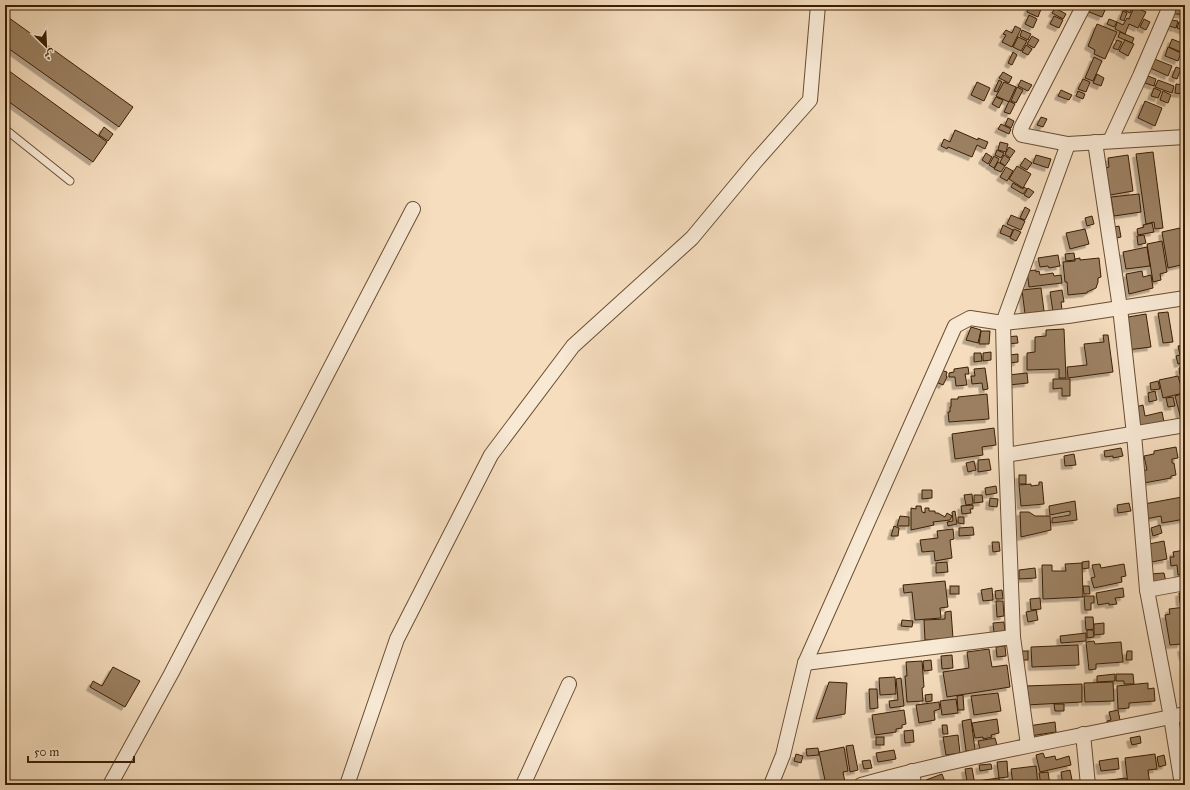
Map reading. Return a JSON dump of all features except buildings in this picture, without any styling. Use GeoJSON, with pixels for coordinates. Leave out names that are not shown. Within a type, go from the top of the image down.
{"type":"FeatureCollection","features":[{"type":"Feature","properties":{"kind":"street"},"geometry":{"type":"LineString","coordinates":[[347,785],[397,639],[491,455],[573,346],[692,238],[756,161],[810,100],[818,5]]}},
{"type":"Feature","properties":{"kind":"street"},"geometry":{"type":"LineString","coordinates":[[1084,5],[1020,132],[1022,135],[1024,137],[1068,144],[1185,137]]}},
{"type":"Feature","properties":{"kind":"street"},"geometry":{"type":"LineString","coordinates":[[1110,141],[1168,11]]}},
{"type":"Feature","properties":{"kind":"street"},"geometry":{"type":"LineString","coordinates":[[1095,142],[1120,308],[1134,434],[1147,590],[1178,716],[1182,785]]}},
{"type":"Feature","properties":{"kind":"street"},"geometry":{"type":"LineString","coordinates":[[1028,746],[1013,637],[1006,455],[1003,323],[1068,144]]}},
{"type":"Feature","properties":{"kind":"street"},"geometry":{"type":"LineString","coordinates":[[110,785],[175,667],[413,209]]}},
{"type":"Feature","properties":{"kind":"street"},"geometry":{"type":"LineString","coordinates":[[771,785],[783,755],[805,663],[955,326],[970,318],[1003,323],[1185,298]]}},
{"type":"Feature","properties":{"kind":"street"},"geometry":{"type":"LineString","coordinates":[[1006,455],[1185,425]]}},
{"type":"Feature","properties":{"kind":"street"},"geometry":{"type":"LineString","coordinates":[[1147,590],[1185,583]]}},
{"type":"Feature","properties":{"kind":"street"},"geometry":{"type":"LineString","coordinates":[[805,663],[1013,637]]}},
{"type":"Feature","properties":{"kind":"street"},"geometry":{"type":"LineString","coordinates":[[523,785],[569,684]]}},
{"type":"Feature","properties":{"kind":"street"},"geometry":{"type":"LineString","coordinates":[[861,785],[912,771],[1083,734],[1178,716]]}},
{"type":"Feature","properties":{"kind":"street"},"geometry":{"type":"LineString","coordinates":[[1083,734],[1088,785]]}},
{"type":"Feature","properties":{"kind":"street"},"geometry":{"type":"LineString","coordinates":[[912,771],[914,785]]}},
{"type":"Feature","properties":{"kind":"lane"},"geometry":{"type":"LineString","coordinates":[[5,129],[70,181]]}}]}
